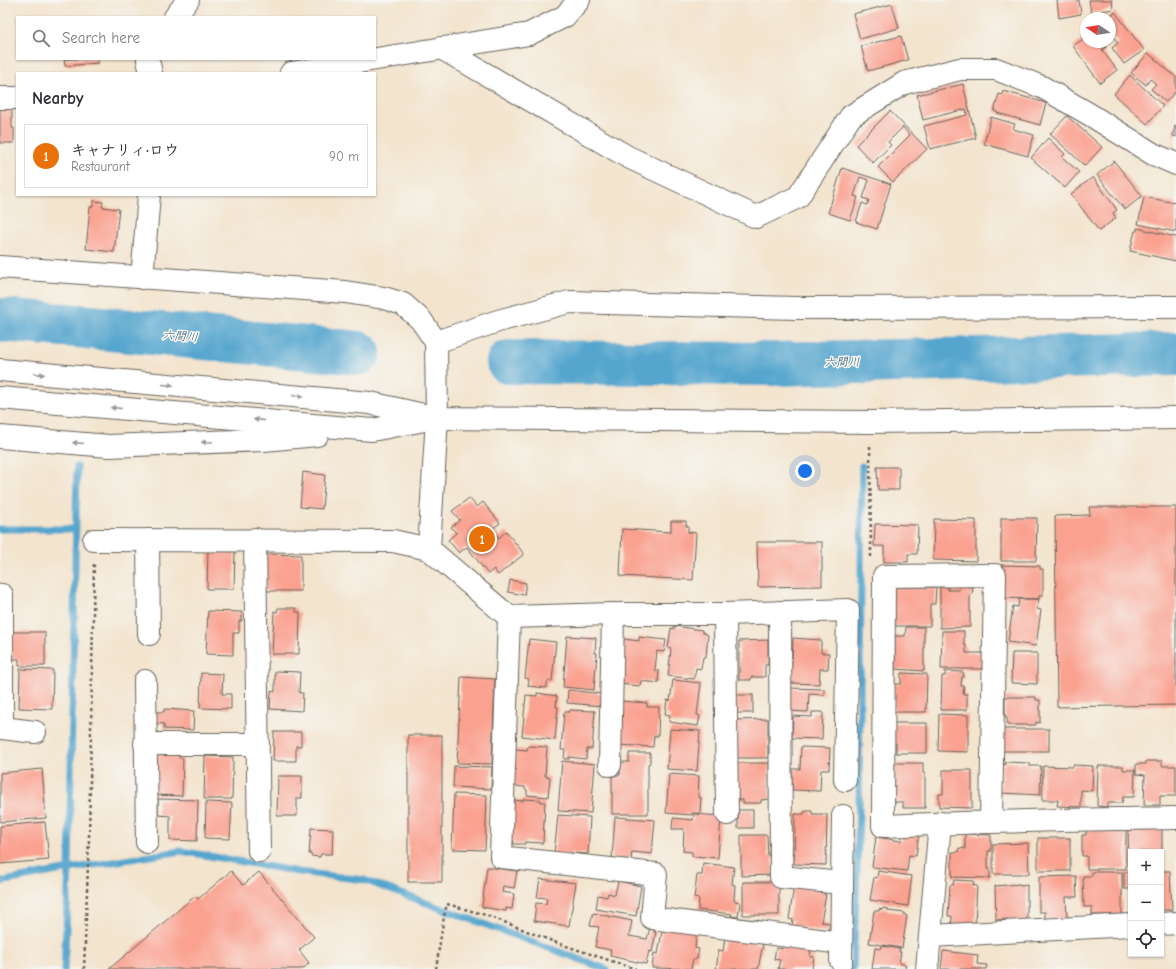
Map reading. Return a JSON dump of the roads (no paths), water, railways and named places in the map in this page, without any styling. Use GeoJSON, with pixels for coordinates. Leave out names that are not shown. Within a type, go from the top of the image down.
{"type":"FeatureCollection","features":[{"type":"Feature","properties":{"kind":"street"},"geometry":{"type":"LineString","coordinates":[[176,16],[188,0]]}},
{"type":"Feature","properties":{"kind":"street"},"geometry":{"type":"LineString","coordinates":[[376,59],[529,34],[565,16],[579,0]]}},
{"type":"Feature","properties":{"kind":"street"},"geometry":{"type":"LineString","coordinates":[[441,48],[628,157],[756,217],[798,197],[851,116],[904,83],[960,69],[996,69],[1042,87],[1153,154],[1176,164]]}},
{"type":"Feature","properties":{"kind":"street"},"geometry":{"type":"LineString","coordinates":[[148,60],[151,72]]}},
{"type":"Feature","properties":{"kind":"street"},"geometry":{"type":"LineString","coordinates":[[297,72],[369,60]]}},
{"type":"Feature","properties":{"kind":"street"},"geometry":{"type":"LineString","coordinates":[[0,98],[16,98]]}},
{"type":"Feature","properties":{"kind":"street"},"geometry":{"type":"LineString","coordinates":[[142,278],[148,196]]}},
{"type":"Feature","properties":{"kind":"street"},"geometry":{"type":"LineString","coordinates":[[0,267],[345,292],[384,298],[403,304],[421,320],[436,342],[437,418],[429,549]]}},
{"type":"Feature","properties":{"kind":"street"},"geometry":{"type":"LineString","coordinates":[[436,342],[498,321],[569,302],[796,308],[1176,308]]}},
{"type":"Feature","properties":{"kind":"street"},"geometry":{"type":"LineString","coordinates":[[0,370],[370,403],[437,418]]}},
{"type":"Feature","properties":{"kind":"street"},"geometry":{"type":"LineString","coordinates":[[0,398],[372,430]]}},
{"type":"Feature","properties":{"kind":"street"},"geometry":{"type":"LineString","coordinates":[[0,437],[109,446],[264,440],[372,430],[437,418],[870,422],[1176,418]]}},
{"type":"Feature","properties":{"kind":"street"},"geometry":{"type":"LineString","coordinates":[[255,539],[259,851]]}},
{"type":"Feature","properties":{"kind":"street"},"geometry":{"type":"LineString","coordinates":[[94,540],[255,539],[392,541],[429,549],[509,616],[725,614],[848,610],[846,780]]}},
{"type":"Feature","properties":{"kind":"street"},"geometry":{"type":"LineString","coordinates":[[148,540],[149,634]]}},
{"type":"Feature","properties":{"kind":"street"},"geometry":{"type":"LineString","coordinates":[[991,822],[995,575],[884,576],[883,826],[940,823],[991,822],[1176,818]]}},
{"type":"Feature","properties":{"kind":"street"},"geometry":{"type":"LineString","coordinates":[[2,595],[1,728],[35,732]]}},
{"type":"Feature","properties":{"kind":"street"},"geometry":{"type":"LineString","coordinates":[[780,612],[781,877],[842,883]]}},
{"type":"Feature","properties":{"kind":"street"},"geometry":{"type":"LineString","coordinates":[[610,765],[613,614]]}},
{"type":"Feature","properties":{"kind":"street"},"geometry":{"type":"LineString","coordinates":[[725,614],[726,814]]}},
{"type":"Feature","properties":{"kind":"street"},"geometry":{"type":"LineString","coordinates":[[509,616],[501,857],[656,874],[652,918],[841,952],[843,816]]}},
{"type":"Feature","properties":{"kind":"street"},"geometry":{"type":"LineString","coordinates":[[145,681],[147,842]]}},
{"type":"Feature","properties":{"kind":"street"},"geometry":{"type":"LineString","coordinates":[[146,744],[258,744]]}},
{"type":"Feature","properties":{"kind":"street"},"geometry":{"type":"LineString","coordinates":[[927,969],[940,823]]}},
{"type":"Feature","properties":{"kind":"street"},"geometry":{"type":"LineString","coordinates":[[1164,924],[1176,923]]}},
{"type":"Feature","properties":{"kind":"street"},"geometry":{"type":"LineString","coordinates":[[930,936],[1128,925]]}},
{"type":"Feature","properties":{"kind":"waterway","name":"六間川"},"geometry":{"type":"LineString","coordinates":[[0,320],[359,353]]}},
{"type":"Feature","properties":{"kind":"waterway"},"geometry":{"type":"LineString","coordinates":[[88,347],[89,327]]}},
{"type":"Feature","properties":{"kind":"waterway","name":"六間川"},"geometry":{"type":"LineString","coordinates":[[508,362],[773,364],[1176,354]]}},
{"type":"Feature","properties":{"kind":"waterway"},"geometry":{"type":"LineString","coordinates":[[864,382],[865,362]]}},
{"type":"Feature","properties":{"kind":"waterway"},"geometry":{"type":"LineString","coordinates":[[853,969],[859,816],[862,466]]}},
{"type":"Feature","properties":{"kind":"waterway"},"geometry":{"type":"LineString","coordinates":[[64,969],[69,869],[77,467]]}},
{"type":"Feature","properties":{"kind":"waterway"},"geometry":{"type":"LineString","coordinates":[[0,529],[76,529]]}},
{"type":"Feature","properties":{"kind":"waterway"},"geometry":{"type":"LineString","coordinates":[[0,882],[181,851],[299,872],[364,880],[606,969]]}},
{"type":"Feature","properties":{"kind":"place","name":"キャナリィ·ロウ"},"geometry":{"type":"Point","coordinates":[482,539]}}]}
